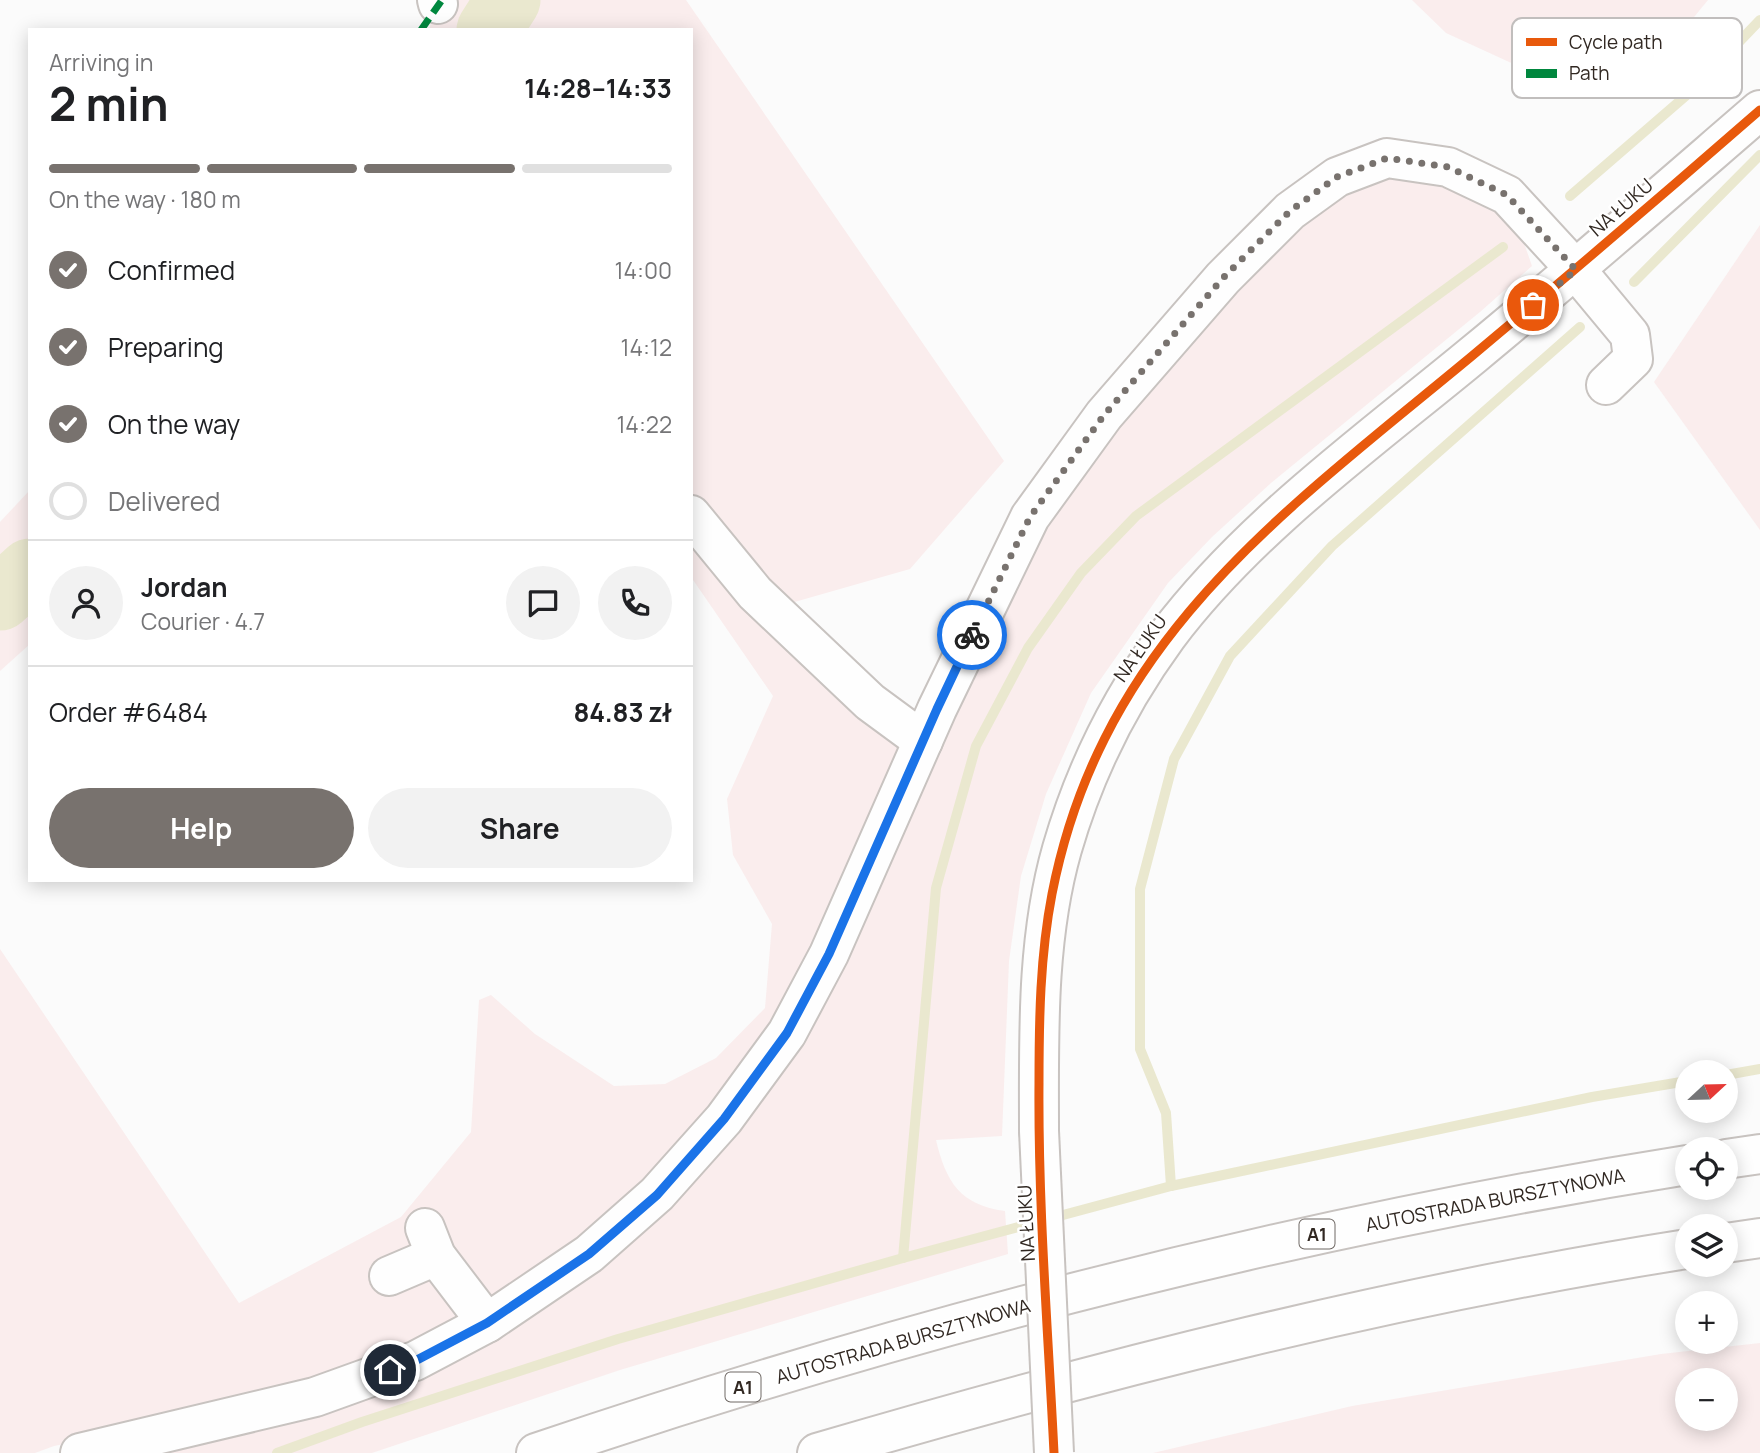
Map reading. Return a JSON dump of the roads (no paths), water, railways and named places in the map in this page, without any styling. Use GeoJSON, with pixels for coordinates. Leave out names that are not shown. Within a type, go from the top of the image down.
{"type":"FeatureCollection","features":[{"type":"Feature","properties":{"kind":"main road","name":"NA ŁUKU"},"geometry":{"type":"LineString","coordinates":[[1054,1453],[1039,1131],[1043,960],[1051,897],[1062,850],[1084,788],[1112,723],[1129,692],[1168,635],[1279,516],[1576,270],[1760,110]]}},
{"type":"Feature","properties":{"kind":"main road"},"geometry":{"type":"LineString","coordinates":[[80,1453],[315,1397],[415,1361],[487,1323],[589,1254],[657,1195],[724,1119],[787,1033],[829,954],[923,741],[1030,517],[1104,415],[1223,278],[1290,211],[1337,177],[1387,158],[1448,167],[1507,195],[1576,270],[1630,335],[1633,359],[1606,385]]}},
{"type":"Feature","properties":{"kind":"main road"},"geometry":{"type":"LineString","coordinates":[[693,517],[755,593],[870,702],[923,741]]}},
{"type":"Feature","properties":{"kind":"main road"},"geometry":{"type":"LineString","coordinates":[[1738,1157],[1760,1154]]}},
{"type":"Feature","properties":{"kind":"main road","name":"AUTOSTRADA BURSZTYNOWA"},"geometry":{"type":"LineString","coordinates":[[536,1453],[635,1419],[951,1324],[1300,1237],[1593,1180],[1675,1167]]}},
{"type":"Feature","properties":{"kind":"main road"},"geometry":{"type":"LineString","coordinates":[[1738,1241],[1760,1238]]}},
{"type":"Feature","properties":{"kind":"main road"},"geometry":{"type":"LineString","coordinates":[[389,1276],[431,1242],[487,1323]]}},
{"type":"Feature","properties":{"kind":"main road"},"geometry":{"type":"LineString","coordinates":[[817,1453],[974,1407],[1327,1318],[1610,1261],[1675,1251]]}},
{"type":"Feature","properties":{"kind":"waterway"},"geometry":{"type":"LineString","coordinates":[[490,28],[508,0]]}},
{"type":"Feature","properties":{"kind":"waterway"},"geometry":{"type":"LineString","coordinates":[[1742,39],[1760,20]]}},
{"type":"Feature","properties":{"kind":"waterway"},"geometry":{"type":"LineString","coordinates":[[1570,196],[1683,98]]}},
{"type":"Feature","properties":{"kind":"waterway"},"geometry":{"type":"LineString","coordinates":[[1634,282],[1760,155]]}},
{"type":"Feature","properties":{"kind":"waterway"},"geometry":{"type":"LineString","coordinates":[[903,1258],[936,888],[976,746],[1028,648],[1081,573],[1136,516],[1503,247]]}},
{"type":"Feature","properties":{"kind":"waterway"},"geometry":{"type":"LineString","coordinates":[[1171,1186],[1166,1113],[1140,1049],[1140,889],[1174,759],[1230,656],[1332,546],[1580,327]]}},
{"type":"Feature","properties":{"kind":"waterway"},"geometry":{"type":"LineString","coordinates":[[0,598],[28,573]]}},
{"type":"Feature","properties":{"kind":"waterway"},"geometry":{"type":"LineString","coordinates":[[1738,1073],[1760,1069]]}},
{"type":"Feature","properties":{"kind":"waterway"},"geometry":{"type":"LineString","coordinates":[[277,1453],[362,1422],[618,1339],[1171,1186],[1592,1097],[1675,1083]]}}]}
